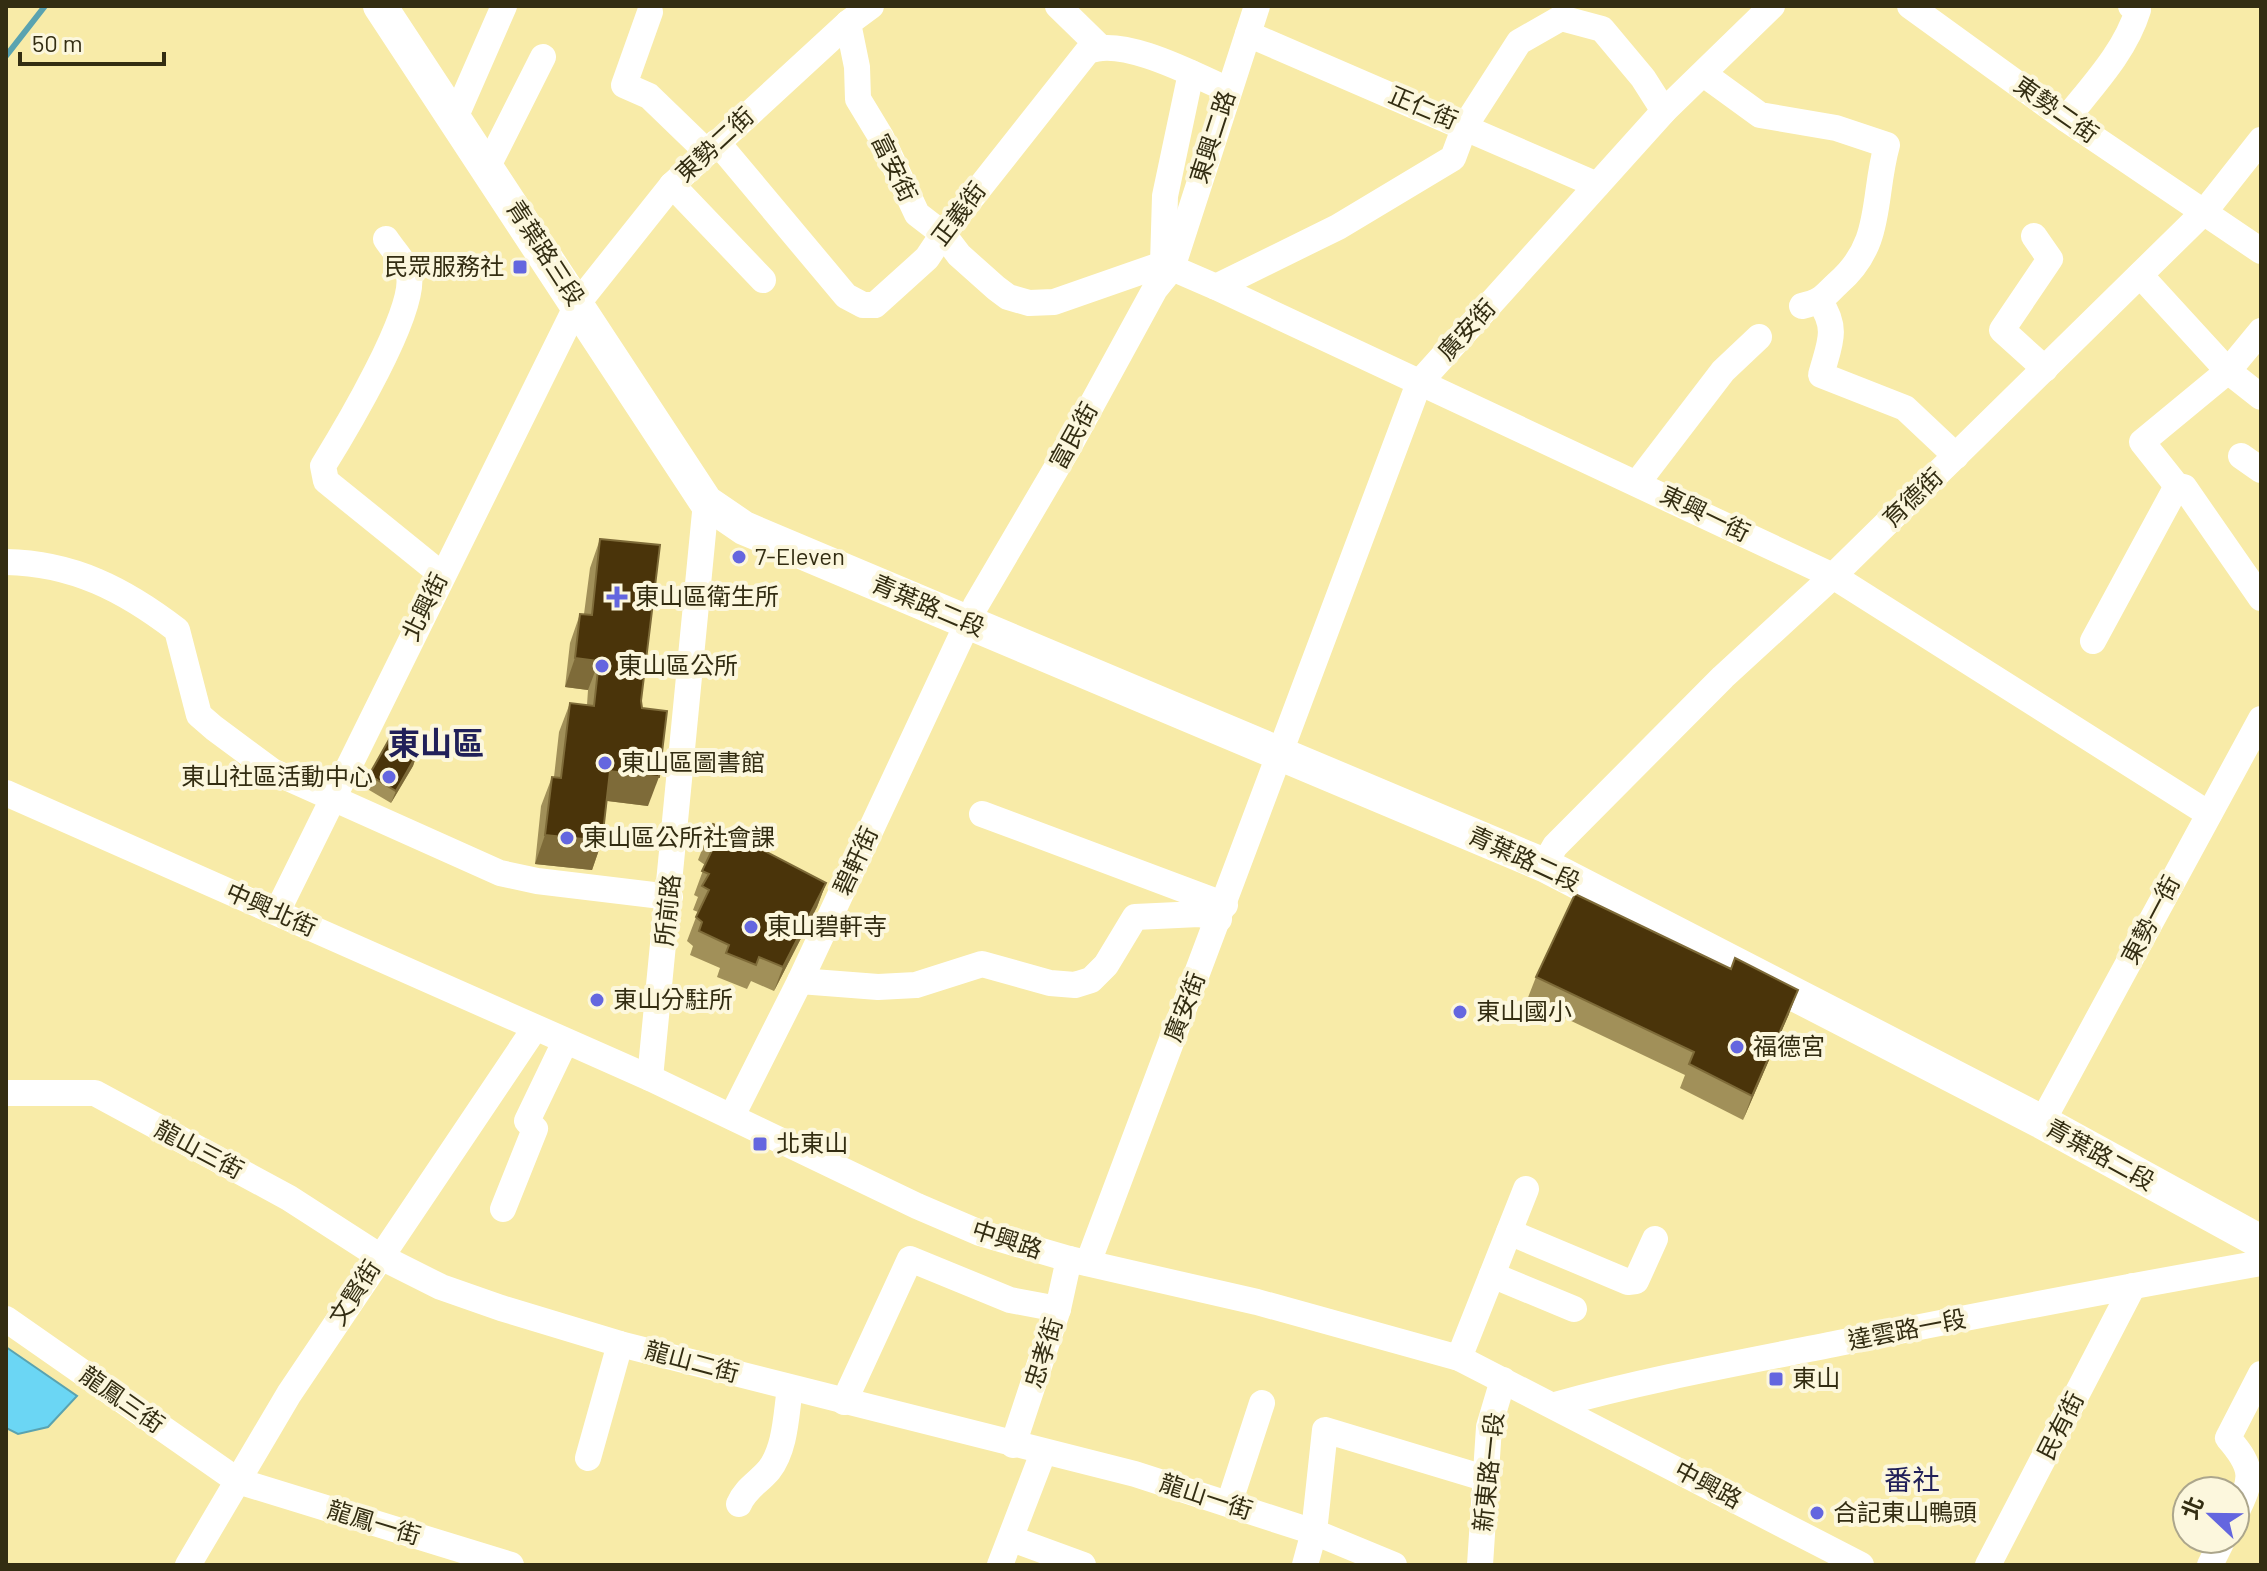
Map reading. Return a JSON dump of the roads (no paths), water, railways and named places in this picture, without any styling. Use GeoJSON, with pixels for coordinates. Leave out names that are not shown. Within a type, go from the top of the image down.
{"type":"FeatureCollection","features":[{"type":"Feature","properties":{"kind":"main road","name":"青葉路三段"},"geometry":{"type":"LineString","coordinates":[[380,6],[706,502]]}},
{"type":"Feature","properties":{"kind":"main road","name":"青葉路二段"},"geometry":{"type":"LineString","coordinates":[[706,502],[744,528],[972,614],[1549,855],[2048,1112],[2261,1217]]}},
{"type":"Feature","properties":{"kind":"main road","name":"青葉路二段"},"geometry":{"type":"LineString","coordinates":[[2048,1112],[2261,1242]]}},
{"type":"Feature","properties":{"kind":"street"},"geometry":{"type":"LineString","coordinates":[[455,118],[504,6]]}},
{"type":"Feature","properties":{"kind":"street","name":"東勢二街"},"geometry":{"type":"LineString","coordinates":[[578,303],[672,185],[848,23],[871,6]]}},
{"type":"Feature","properties":{"kind":"street"},"geometry":{"type":"LineString","coordinates":[[1058,6],[1099,46],[1126,50],[1228,90]]}},
{"type":"Feature","properties":{"kind":"street","name":"東興二路"},"geometry":{"type":"LineString","coordinates":[[1167,266],[1257,6]]}},
{"type":"Feature","properties":{"kind":"street","name":"廣安街"},"geometry":{"type":"LineString","coordinates":[[1079,1261],[1222,912],[1419,383],[1664,111],[1705,75],[1772,6]]}},
{"type":"Feature","properties":{"kind":"street","name":"東勢二街"},"geometry":{"type":"LineString","coordinates":[[1910,6],[2066,119],[2205,211]]}},
{"type":"Feature","properties":{"kind":"street"},"geometry":{"type":"LineString","coordinates":[[2066,119],[2115,57],[2138,10],[2131,6]]}},
{"type":"Feature","properties":{"kind":"street","name":"正義街"},"geometry":{"type":"LineString","coordinates":[[650,12],[624,85],[649,96],[712,147],[846,296],[863,305],[875,305],[927,258],[1087,52],[1099,46]]}},
{"type":"Feature","properties":{"kind":"street"},"geometry":{"type":"LineString","coordinates":[[1216,287],[1338,227],[1453,158],[1465,126],[1519,42],[1553,12],[1602,29],[1643,78],[1664,111]]}},
{"type":"Feature","properties":{"kind":"street","name":"富安街"},"geometry":{"type":"LineString","coordinates":[[848,23],[857,67],[858,99],[881,137],[917,214],[943,234],[959,255],[996,288],[1008,297],[1029,303],[1054,302],[1167,266]]}},
{"type":"Feature","properties":{"kind":"street","name":"正仁街"},"geometry":{"type":"LineString","coordinates":[[1248,34],[1597,185]]}},
{"type":"Feature","properties":{"kind":"street"},"geometry":{"type":"LineString","coordinates":[[488,166],[543,57]]}},
{"type":"Feature","properties":{"kind":"street"},"geometry":{"type":"LineString","coordinates":[[1167,266],[1165,196],[1191,73]]}},
{"type":"Feature","properties":{"kind":"street"},"geometry":{"type":"LineString","coordinates":[[1705,75],[1760,115],[1836,128],[1887,145],[1871,239],[1852,272],[1811,304],[1831,318],[1832,334],[1821,375],[1905,408],[1956,456]]}},
{"type":"Feature","properties":{"kind":"street","name":"育德街"},"geometry":{"type":"LineString","coordinates":[[1549,855],[1723,677],[1833,576],[2205,211],[2261,140]]}},
{"type":"Feature","properties":{"kind":"street"},"geometry":{"type":"LineString","coordinates":[[672,185],[763,280]]}},
{"type":"Feature","properties":{"kind":"street"},"geometry":{"type":"LineString","coordinates":[[2205,211],[2261,251]]}},
{"type":"Feature","properties":{"kind":"street"},"geometry":{"type":"LineString","coordinates":[[2034,236],[2050,259],[2002,330],[2045,369]]}},
{"type":"Feature","properties":{"kind":"street"},"geometry":{"type":"LineString","coordinates":[[386,239],[409,274],[409,295],[373,380],[323,466],[326,481],[441,574]]}},
{"type":"Feature","properties":{"kind":"street","name":"東興一街"},"geometry":{"type":"LineString","coordinates":[[1167,266],[1638,482],[1833,576],[2209,814]]}},
{"type":"Feature","properties":{"kind":"street","name":"富民街"},"geometry":{"type":"LineString","coordinates":[[972,614],[1067,450],[1167,266]]}},
{"type":"Feature","properties":{"kind":"street"},"geometry":{"type":"LineString","coordinates":[[2140,275],[2228,371],[2261,397]]}},
{"type":"Feature","properties":{"kind":"street","name":"北興街"},"geometry":{"type":"LineString","coordinates":[[277,912],[441,574],[578,303]]}},
{"type":"Feature","properties":{"kind":"street"},"geometry":{"type":"LineString","coordinates":[[2261,331],[2228,371],[2142,442],[2177,486],[2184,487],[2261,598]]}},
{"type":"Feature","properties":{"kind":"street"},"geometry":{"type":"LineString","coordinates":[[1638,482],[1723,371],[1759,337]]}},
{"type":"Feature","properties":{"kind":"street"},"geometry":{"type":"LineString","coordinates":[[2093,641],[2177,486]]}},
{"type":"Feature","properties":{"kind":"street","name":"所前路"},"geometry":{"type":"LineString","coordinates":[[650,1078],[706,502]]}},
{"type":"Feature","properties":{"kind":"street"},"geometry":{"type":"LineString","coordinates":[[6,562],[65,567],[112,587],[162,618],[177,630],[199,715],[272,771],[500,873],[537,881],[670,897]]}},
{"type":"Feature","properties":{"kind":"street","name":"碧軒街"},"geometry":{"type":"LineString","coordinates":[[732,1116],[800,981],[972,614]]}},
{"type":"Feature","properties":{"kind":"street","name":"東勢一街"},"geometry":{"type":"LineString","coordinates":[[2048,1112],[2261,719]]}},
{"type":"Feature","properties":{"kind":"street","name":"中興北街"},"geometry":{"type":"LineString","coordinates":[[6,793],[535,1028]]}},
{"type":"Feature","properties":{"kind":"street"},"geometry":{"type":"LineString","coordinates":[[982,814],[1222,912]]}},
{"type":"Feature","properties":{"kind":"street"},"geometry":{"type":"LineString","coordinates":[[800,981],[878,987],[916,985],[982,964],[1050,983],[1075,985],[1091,980],[1106,965],[1135,917],[1222,912]]}},
{"type":"Feature","properties":{"kind":"street","name":"中興路"},"geometry":{"type":"LineString","coordinates":[[535,1028],[650,1078],[929,1212],[980,1233],[1079,1261],[1257,1302],[1459,1358],[1861,1565]]}},
{"type":"Feature","properties":{"kind":"street","name":"文賢街"},"geometry":{"type":"LineString","coordinates":[[188,1565],[289,1394],[535,1028]]}},
{"type":"Feature","properties":{"kind":"street"},"geometry":{"type":"LineString","coordinates":[[503,1209],[535,1129],[527,1121],[565,1042]]}},
{"type":"Feature","properties":{"kind":"street","name":"龍山三街"},"geometry":{"type":"LineString","coordinates":[[6,1093],[95,1093],[289,1198],[379,1256]]}},
{"type":"Feature","properties":{"kind":"street"},"geometry":{"type":"LineString","coordinates":[[1459,1358],[1526,1189]]}},
{"type":"Feature","properties":{"kind":"street"},"geometry":{"type":"LineString","coordinates":[[1509,1232],[1628,1282],[1636,1281],[1655,1239]]}},
{"type":"Feature","properties":{"kind":"street","name":"龍山二街"},"geometry":{"type":"LineString","coordinates":[[379,1256],[441,1287],[620,1344],[1013,1445]]}},
{"type":"Feature","properties":{"kind":"street"},"geometry":{"type":"LineString","coordinates":[[844,1402],[910,1259],[1010,1300],[1058,1309]]}},
{"type":"Feature","properties":{"kind":"street","name":"忠孝街"},"geometry":{"type":"LineString","coordinates":[[1013,1445],[1058,1309],[1079,1261]]}},
{"type":"Feature","properties":{"kind":"street","name":"達雲路一段"},"geometry":{"type":"LineString","coordinates":[[1555,1405],[1617,1388],[2261,1263]]}},
{"type":"Feature","properties":{"kind":"street"},"geometry":{"type":"LineString","coordinates":[[1492,1275],[1574,1309]]}},
{"type":"Feature","properties":{"kind":"street","name":"民有街"},"geometry":{"type":"LineString","coordinates":[[1988,1565],[2133,1286]]}},
{"type":"Feature","properties":{"kind":"street","name":"龍鳳三街"},"geometry":{"type":"LineString","coordinates":[[6,1319],[238,1481]]}},
{"type":"Feature","properties":{"kind":"street"},"geometry":{"type":"LineString","coordinates":[[588,1458],[620,1344]]}},
{"type":"Feature","properties":{"kind":"street"},"geometry":{"type":"LineString","coordinates":[[2249,1475],[2247,1460],[2228,1438],[2261,1374]]}},
{"type":"Feature","properties":{"kind":"street","name":"新東路一段"},"geometry":{"type":"LineString","coordinates":[[1480,1565],[1489,1427],[1503,1380]]}},
{"type":"Feature","properties":{"kind":"street"},"geometry":{"type":"LineString","coordinates":[[739,1504],[746,1489],[770,1468],[783,1437],[790,1388]]}},
{"type":"Feature","properties":{"kind":"street"},"geometry":{"type":"LineString","coordinates":[[1229,1504],[1262,1403]]}},
{"type":"Feature","properties":{"kind":"street"},"geometry":{"type":"LineString","coordinates":[[1305,1565],[1314,1532],[1325,1430],[1484,1478]]}},
{"type":"Feature","properties":{"kind":"street","name":"龍山一街"},"geometry":{"type":"LineString","coordinates":[[1013,1445],[1135,1474],[1314,1532],[1394,1565]]}},
{"type":"Feature","properties":{"kind":"street"},"geometry":{"type":"LineString","coordinates":[[1000,1565],[1043,1453]]}},
{"type":"Feature","properties":{"kind":"street","name":"龍鳳一街"},"geometry":{"type":"LineString","coordinates":[[238,1481],[511,1565]]}},
{"type":"Feature","properties":{"kind":"street"},"geometry":{"type":"LineString","coordinates":[[1012,1539],[1083,1565]]}},
{"type":"Feature","properties":{"kind":"water"},"geometry":{"type":"Polygon","coordinates":[[[6,1347],[77,1396],[48,1427],[18,1434],[6,1428],[6,1347]]]}},
{"type":"Feature","properties":{"kind":"waterway"},"geometry":{"type":"LineString","coordinates":[[6,56],[45,6]]}},
{"type":"Feature","properties":{"kind":"place","name":"民眾服務社"},"geometry":{"type":"Point","coordinates":[520,267]}},
{"type":"Feature","properties":{"kind":"place","name":"7-Eleven"},"geometry":{"type":"Point","coordinates":[739,557]}},
{"type":"Feature","properties":{"kind":"place","name":"東山區衛生所"},"geometry":{"type":"Point","coordinates":[617,597]}},
{"type":"Feature","properties":{"kind":"place","name":"東山區公所"},"geometry":{"type":"Point","coordinates":[602,666]}},
{"type":"Feature","properties":{"kind":"place","name":"東山區圖書館"},"geometry":{"type":"Point","coordinates":[605,763]}},
{"type":"Feature","properties":{"kind":"place","name":"東山社區活動中心"},"geometry":{"type":"Point","coordinates":[389,777]}},
{"type":"Feature","properties":{"kind":"place","name":"東山區公所社會課"},"geometry":{"type":"Point","coordinates":[567,838]}},
{"type":"Feature","properties":{"kind":"place","name":"東山碧軒寺"},"geometry":{"type":"Point","coordinates":[751,927]}},
{"type":"Feature","properties":{"kind":"place","name":"東山分駐所"},"geometry":{"type":"Point","coordinates":[597,1000]}},
{"type":"Feature","properties":{"kind":"place","name":"東山國小"},"geometry":{"type":"Point","coordinates":[1460,1012]}},
{"type":"Feature","properties":{"kind":"place","name":"福德宮"},"geometry":{"type":"Point","coordinates":[1737,1047]}},
{"type":"Feature","properties":{"kind":"place","name":"北東山"},"geometry":{"type":"Point","coordinates":[760,1144]}},
{"type":"Feature","properties":{"kind":"place","name":"東山"},"geometry":{"type":"Point","coordinates":[1776,1379]}},
{"type":"Feature","properties":{"kind":"place","name":"合記東山鴨頭"},"geometry":{"type":"Point","coordinates":[1817,1513]}},
{"type":"Feature","properties":{"kind":"district","name":"東山區"},"geometry":{"type":"Point","coordinates":[436,744]}},
{"type":"Feature","properties":{"kind":"district","name":"番社"},"geometry":{"type":"Point","coordinates":[1912,1480]}}]}
